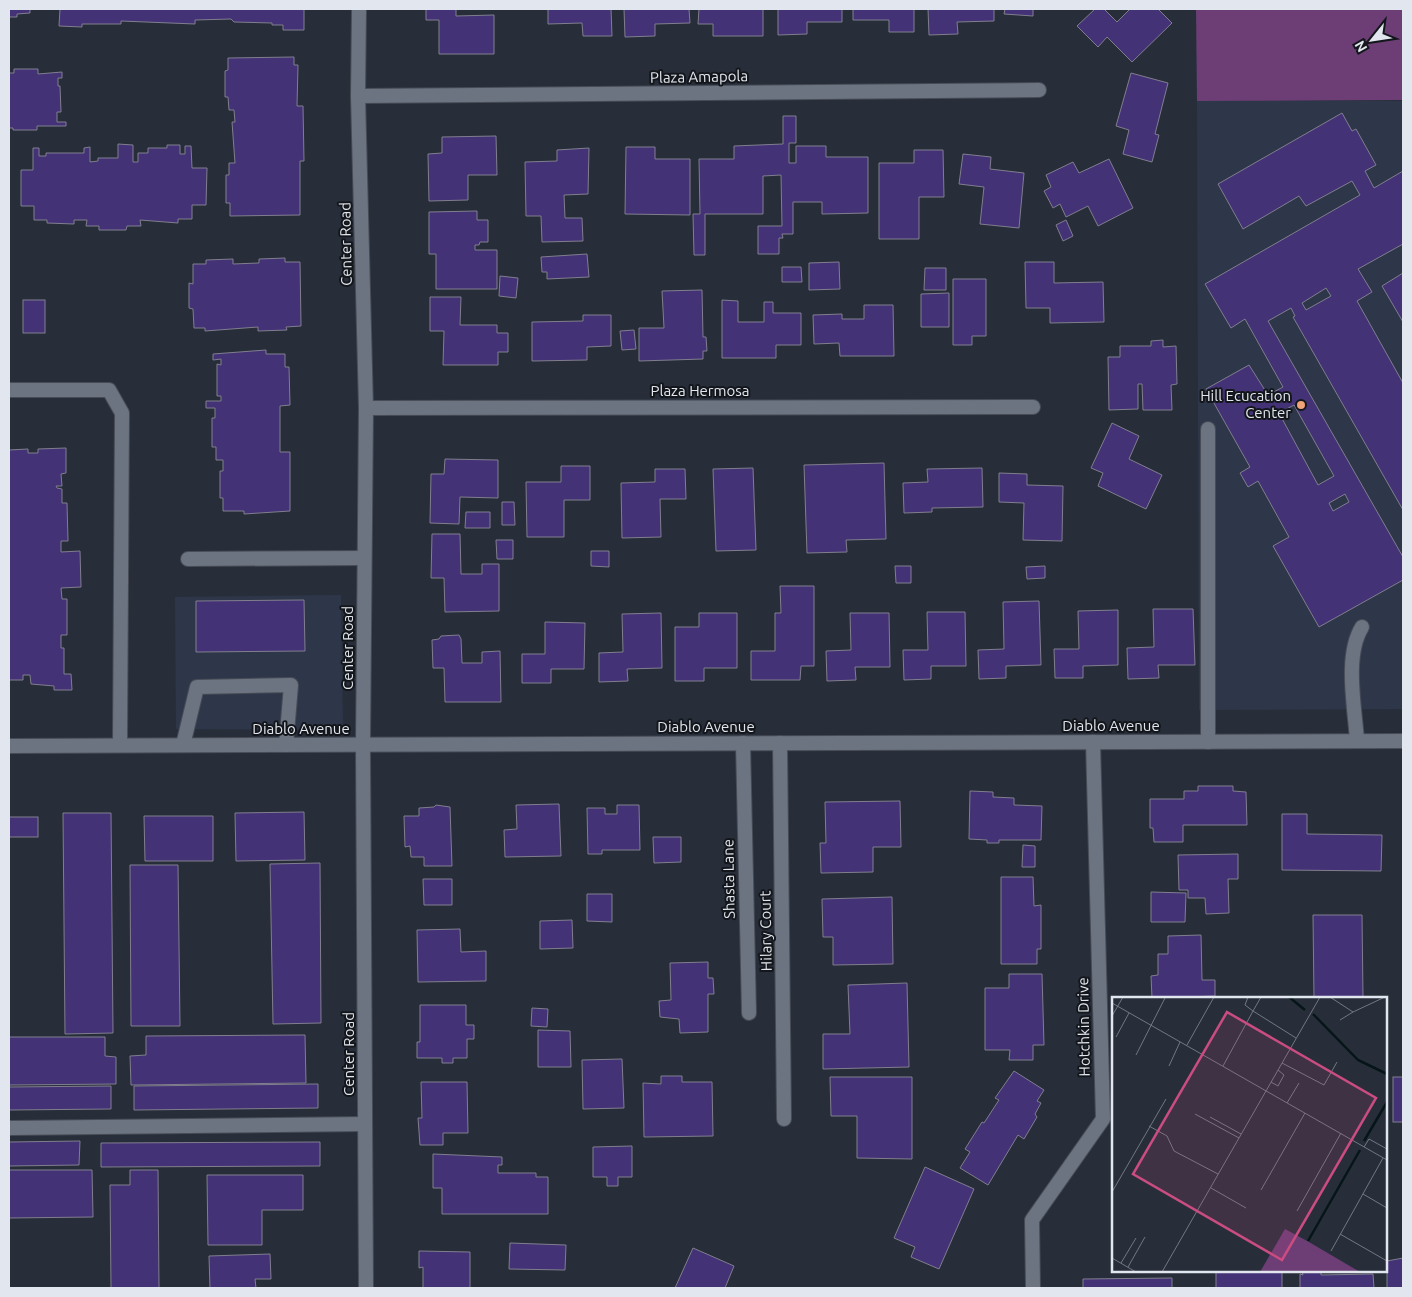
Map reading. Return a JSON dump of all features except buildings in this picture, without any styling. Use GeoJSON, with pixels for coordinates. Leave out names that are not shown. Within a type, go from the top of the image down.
{"type":"FeatureCollection","features":[{"type":"Feature","properties":{"kind":"street","name":"Center Road"},"geometry":{"type":"LineString","coordinates":[[359,9],[358,96],[366,408],[363,745],[366,1288]]}},
{"type":"Feature","properties":{"kind":"street","name":"Plaza Amapola"},"geometry":{"type":"LineString","coordinates":[[358,96],[1039,90]]}},
{"type":"Feature","properties":{"kind":"street"},"geometry":{"type":"LineString","coordinates":[[9,390],[109,390],[122,413],[120,746]]}},
{"type":"Feature","properties":{"kind":"street","name":"Plaza Hermosa"},"geometry":{"type":"LineString","coordinates":[[366,408],[1034,407]]}},
{"type":"Feature","properties":{"kind":"street"},"geometry":{"type":"LineString","coordinates":[[1208,429],[1208,742]]}},
{"type":"Feature","properties":{"kind":"street"},"geometry":{"type":"LineString","coordinates":[[188,559],[364,558]]}},
{"type":"Feature","properties":{"kind":"street"},"geometry":{"type":"LineString","coordinates":[[1357,741],[1352,660],[1354,639],[1362,627]]}},
{"type":"Feature","properties":{"kind":"street"},"geometry":{"type":"LineString","coordinates":[[183,745],[197,687],[290,686],[286,745]]}},
{"type":"Feature","properties":{"kind":"street","name":"Diablo Avenue"},"geometry":{"type":"LineString","coordinates":[[9,746],[1403,741]]}},
{"type":"Feature","properties":{"kind":"street","name":"Hotchkin Drive"},"geometry":{"type":"LineString","coordinates":[[1033,1288],[1032,1220],[1103,1120],[1093,742]]}},
{"type":"Feature","properties":{"kind":"street","name":"Hilary Court"},"geometry":{"type":"LineString","coordinates":[[780,743],[784,1119]]}},
{"type":"Feature","properties":{"kind":"street","name":"Shasta Lane"},"geometry":{"type":"LineString","coordinates":[[743,744],[748,1013]]}},
{"type":"Feature","properties":{"kind":"street"},"geometry":{"type":"LineString","coordinates":[[9,1128],[365,1124]]}},
{"type":"Feature","properties":{"kind":"shaded area"},"geometry":{"type":"Polygon","coordinates":[[[1196,9],[1403,9],[1403,100],[1197,101],[1196,9]]]}},
{"type":"Feature","properties":{"kind":"shaded area","name":"Hill Ecucation Center"},"geometry":{"type":"Polygon","coordinates":[[[1197,101],[1403,101],[1403,709],[1199,710],[1197,101]]]}},
{"type":"Feature","properties":{"kind":"shaded area"},"geometry":{"type":"Polygon","coordinates":[[[341,595],[343,730],[176,729],[175,597],[341,595]]]}},
{"type":"Feature","properties":{"kind":"place","name":"Hill Ecucation Center"},"geometry":{"type":"Point","coordinates":[1301,405]}}]}
